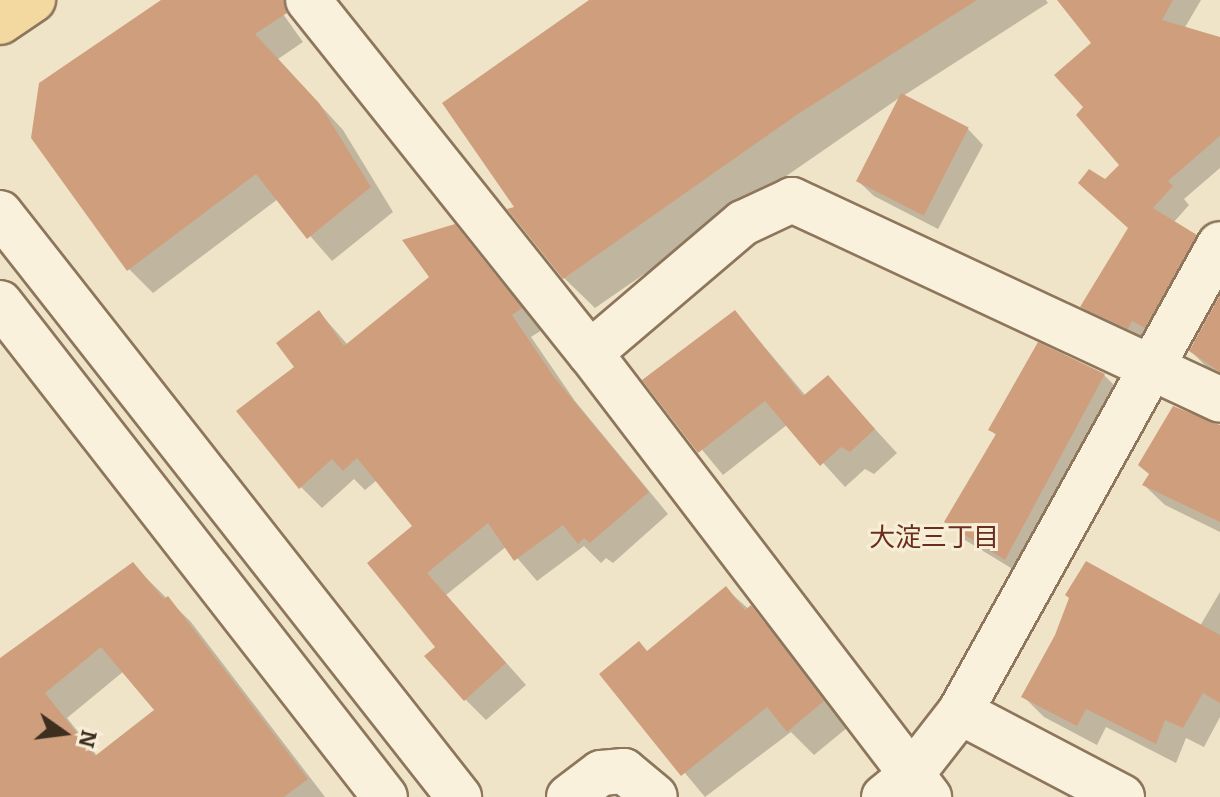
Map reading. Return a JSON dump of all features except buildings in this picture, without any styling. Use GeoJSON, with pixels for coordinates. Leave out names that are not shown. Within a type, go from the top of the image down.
{"type":"FeatureCollection","features":[{"type":"Feature","properties":{"kind":"main road"},"geometry":{"type":"LineString","coordinates":[[0,22],[33,0]]}},
{"type":"Feature","properties":{"kind":"street"},"geometry":{"type":"LineString","coordinates":[[308,0],[590,353],[908,790],[960,712],[1155,367],[1220,244]]}},
{"type":"Feature","properties":{"kind":"street"},"geometry":{"type":"LineString","coordinates":[[590,353],[743,223],[792,200],[1220,400]]}},
{"type":"Feature","properties":{"kind":"street"},"geometry":{"type":"LineString","coordinates":[[0,213],[459,797]]}},
{"type":"Feature","properties":{"kind":"street"},"geometry":{"type":"LineString","coordinates":[[0,303],[385,797]]}},
{"type":"Feature","properties":{"kind":"street"},"geometry":{"type":"LineString","coordinates":[[960,712],[1122,797]]}},
{"type":"Feature","properties":{"kind":"street"},"geometry":{"type":"LineString","coordinates":[[569,797],[601,773],[624,771],[655,797]]}},
{"type":"Feature","properties":{"kind":"district","name":"大淀三丁目"},"geometry":{"type":"Point","coordinates":[934,538]}}]}
